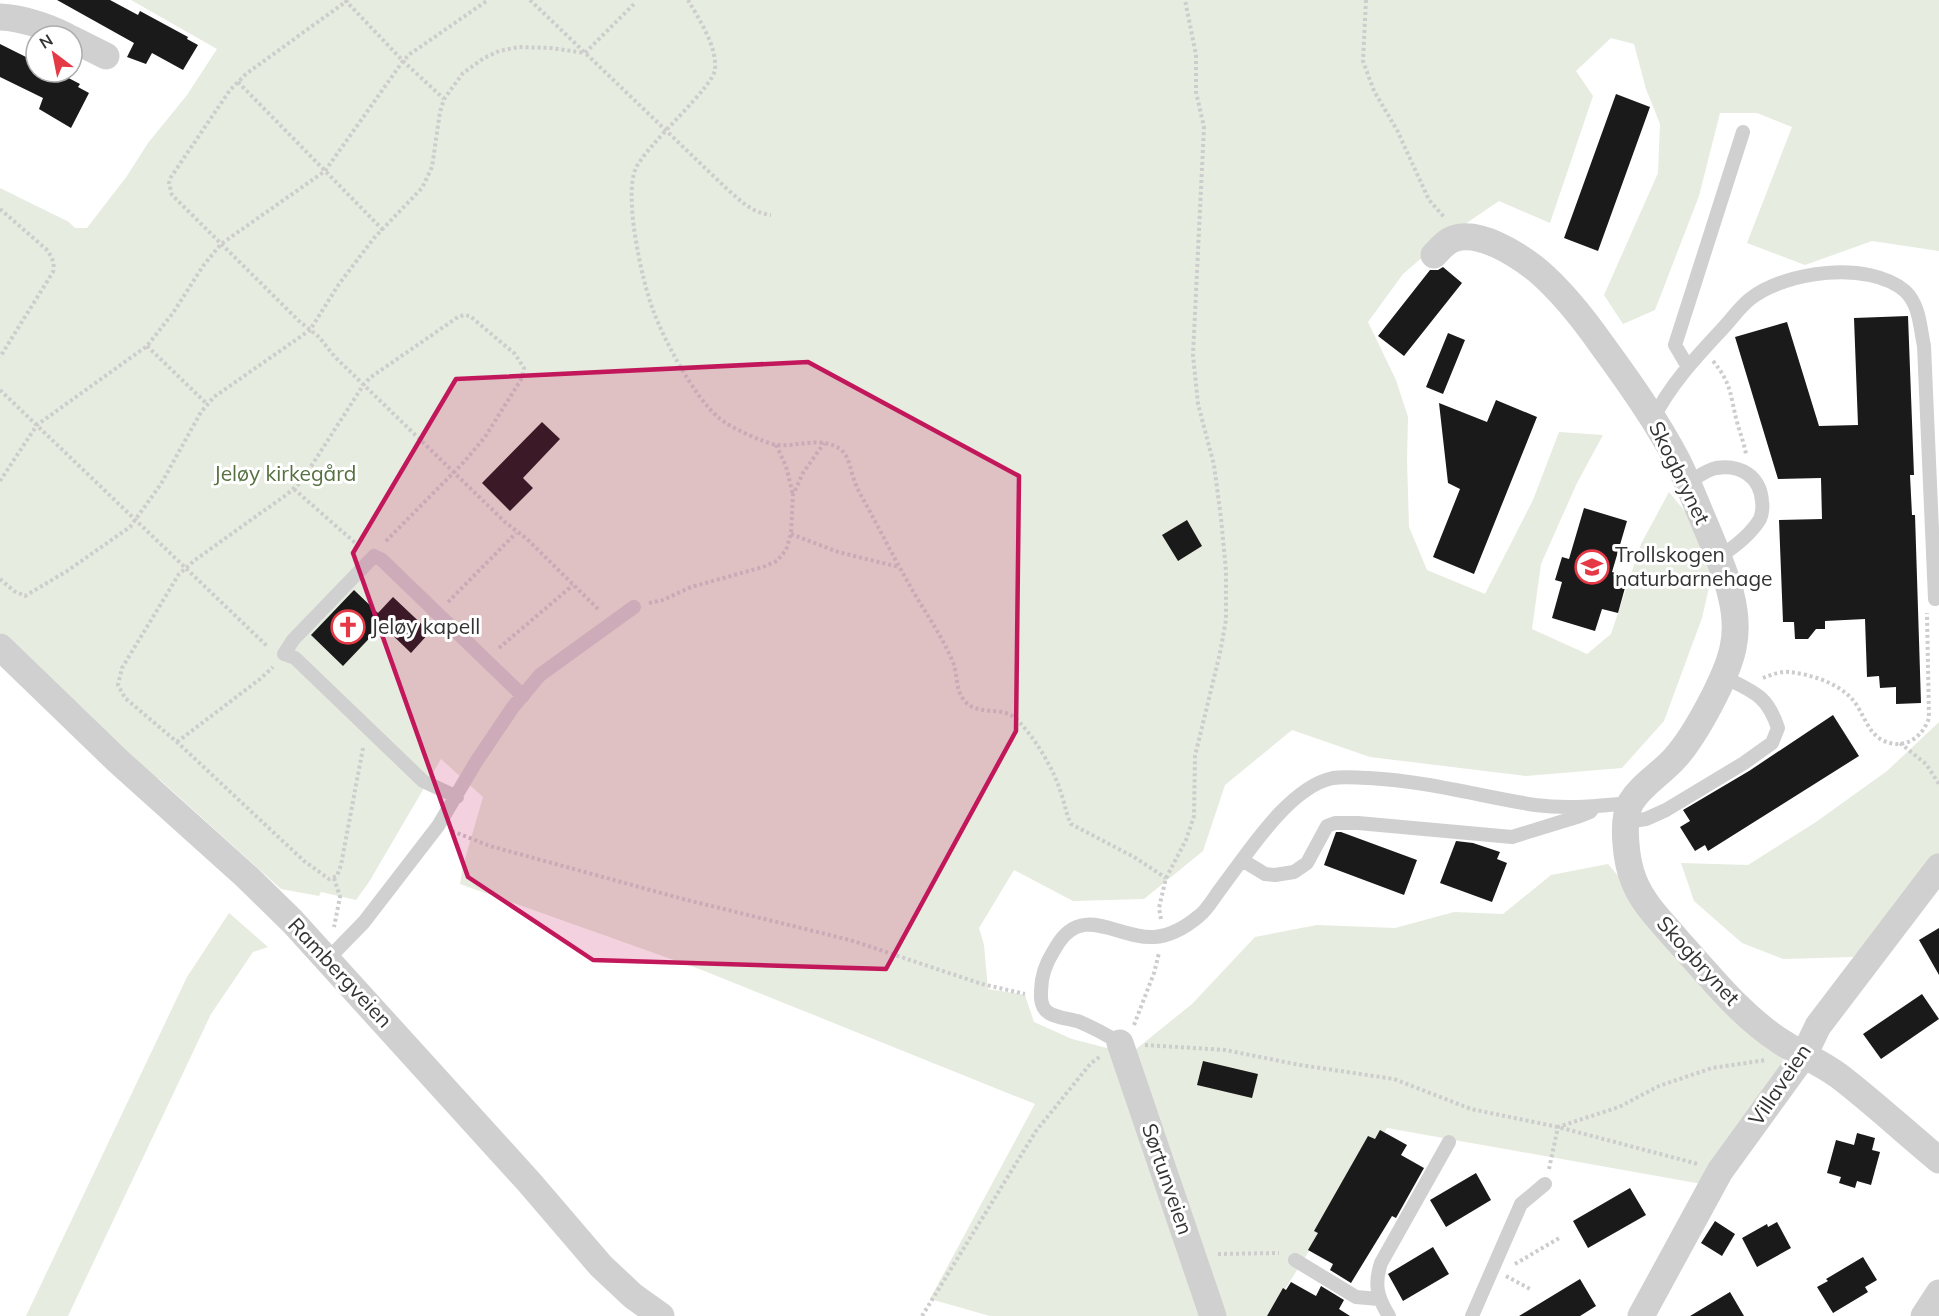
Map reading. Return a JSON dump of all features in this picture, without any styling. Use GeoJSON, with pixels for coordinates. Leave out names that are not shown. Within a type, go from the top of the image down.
{"type":"FeatureCollection","features":[{"type":"Feature","properties":{"kind":"street"},"geometry":{"type":"LineString","coordinates":[[0,17],[32,24]]}},
{"type":"Feature","properties":{"kind":"street"},"geometry":{"type":"LineString","coordinates":[[84,45],[106,56]]}},
{"type":"Feature","properties":{"kind":"street"},"geometry":{"type":"LineString","coordinates":[[1434,255],[1449,240],[1459,237]]}},
{"type":"Feature","properties":{"kind":"street","name":"Skogbrynet"},"geometry":{"type":"LineString","coordinates":[[1459,237],[1478,238],[1512,252],[1545,277],[1580,314],[1627,379],[1677,462],[1719,557],[1733,605],[1736,627],[1730,680],[1676,757],[1646,785],[1629,812],[1630,870],[1635,884],[1646,904],[1725,994],[1779,1041],[1804,1054],[1865,1097],[1939,1160]]}},
{"type":"Feature","properties":{"kind":"street","name":"Rambergveien"},"geometry":{"type":"LineString","coordinates":[[0,647],[118,761],[247,877],[328,959],[529,1182],[601,1266],[633,1296],[661,1316]]}},
{"type":"Feature","properties":{"kind":"street","name":"Villaveien"},"geometry":{"type":"LineString","coordinates":[[1641,1316],[1720,1171],[1804,1054],[1818,1026],[1939,867]]}},
{"type":"Feature","properties":{"kind":"street","name":"Sørtunveien"},"geometry":{"type":"LineString","coordinates":[[1120,1043],[1213,1316]]}},
{"type":"Feature","properties":{"kind":"street"},"geometry":{"type":"LineString","coordinates":[[1924,1316],[1939,1293]]}},
{"type":"Feature","properties":{"kind":"lane"},"geometry":{"type":"LineString","coordinates":[[1688,367],[1675,345],[1743,132]]}},
{"type":"Feature","properties":{"kind":"lane"},"geometry":{"type":"LineString","coordinates":[[1653,419],[1666,393],[1704,349],[1750,299],[1771,287],[1798,277],[1849,273],[1871,274],[1905,291],[1918,316],[1924,346],[1935,599]]}},
{"type":"Feature","properties":{"kind":"lane"},"geometry":{"type":"LineString","coordinates":[[1687,483],[1714,468],[1736,468],[1753,477],[1760,487],[1761,518],[1719,557]]}},
{"type":"Feature","properties":{"kind":"lane"},"geometry":{"type":"LineString","coordinates":[[457,796],[423,781],[295,658],[284,654],[303,628],[374,556],[382,560],[523,696]]}},
{"type":"Feature","properties":{"kind":"lane"},"geometry":{"type":"LineString","coordinates":[[328,959],[364,922],[438,826],[476,762],[540,675],[634,607]]}},
{"type":"Feature","properties":{"kind":"lane"},"geometry":{"type":"LineString","coordinates":[[1120,1043],[1079,1022],[1049,1013],[1040,998],[1047,963],[1070,929],[1087,923],[1151,937],[1164,936],[1200,915],[1269,825],[1295,797],[1332,778],[1381,778],[1415,782],[1538,805],[1595,806],[1629,812],[1647,819],[1744,763],[1772,742],[1778,728],[1772,711],[1762,697],[1730,680]]}},
{"type":"Feature","properties":{"kind":"lane"},"geometry":{"type":"LineString","coordinates":[[1242,860],[1265,874],[1275,876],[1294,872],[1307,863],[1327,826],[1335,823],[1358,823],[1512,837],[1580,816],[1595,806]]}},
{"type":"Feature","properties":{"kind":"lane"},"geometry":{"type":"LineString","coordinates":[[1389,1316],[1379,1299],[1376,1282],[1381,1263],[1449,1142]]}},
{"type":"Feature","properties":{"kind":"lane"},"geometry":{"type":"LineString","coordinates":[[1472,1316],[1494,1276],[1521,1204],[1545,1184]]}},
{"type":"Feature","properties":{"kind":"lane"},"geometry":{"type":"LineString","coordinates":[[1295,1260],[1356,1298],[1379,1299]]}},
{"type":"Feature","properties":{"kind":"path"},"geometry":{"type":"LineString","coordinates":[[0,481],[37,425],[147,346],[221,244],[325,171],[410,54],[488,0]]}},
{"type":"Feature","properties":{"kind":"path"},"geometry":{"type":"LineString","coordinates":[[530,0],[744,204],[759,213],[771,214]]}},
{"type":"Feature","properties":{"kind":"path"},"geometry":{"type":"LineString","coordinates":[[688,0],[711,45],[715,57],[715,72],[647,151],[635,170],[632,183],[640,265],[653,310],[664,336],[690,381],[719,419],[735,429],[776,445],[824,442],[840,449],[849,461],[855,484],[940,635],[957,673],[959,690],[965,701],[977,710],[1010,714],[1023,726],[1051,767],[1071,824],[1134,857],[1166,878]]}},
{"type":"Feature","properties":{"kind":"path"},"geometry":{"type":"LineString","coordinates":[[922,1316],[1036,1131],[1091,1063],[1120,1043],[1133,1028],[1154,973],[1164,936],[1159,908],[1166,878],[1186,840],[1194,816],[1195,756],[1226,620],[1227,571],[1214,465],[1198,404],[1193,355],[1204,126],[1196,92],[1196,55],[1185,0]]}},
{"type":"Feature","properties":{"kind":"path"},"geometry":{"type":"LineString","coordinates":[[1366,0],[1363,61],[1374,91],[1397,130],[1429,200],[1459,237]]}},
{"type":"Feature","properties":{"kind":"path"},"geometry":{"type":"LineString","coordinates":[[444,99],[403,61],[346,1],[238,82],[183,158],[169,183],[172,195],[612,623]]}},
{"type":"Feature","properties":{"kind":"path"},"geometry":{"type":"LineString","coordinates":[[585,52],[635,3]]}},
{"type":"Feature","properties":{"kind":"path"},"geometry":{"type":"LineString","coordinates":[[0,579],[14,591],[25,596],[101,548],[136,521],[161,484],[207,404],[310,330],[354,262],[411,202],[428,178],[432,167],[444,99],[463,73],[484,58],[499,51],[519,47],[585,52]]}},
{"type":"Feature","properties":{"kind":"path"},"geometry":{"type":"LineString","coordinates":[[238,82],[383,230]]}},
{"type":"Feature","properties":{"kind":"path"},"geometry":{"type":"LineString","coordinates":[[0,209],[46,249],[51,255],[54,266],[53,272],[0,357]]}},
{"type":"Feature","properties":{"kind":"path"},"geometry":{"type":"LineString","coordinates":[[294,489],[364,551],[374,556],[455,472],[485,437],[522,378],[524,368],[515,354],[476,319],[464,315],[371,377],[364,384],[301,482],[179,574],[122,668],[118,685],[125,698],[177,742],[310,866],[329,879],[337,876],[341,865],[363,747],[374,735]]}},
{"type":"Feature","properties":{"kind":"path"},"geometry":{"type":"LineString","coordinates":[[147,346],[207,404]]}},
{"type":"Feature","properties":{"kind":"path"},"geometry":{"type":"LineString","coordinates":[[1704,349],[1726,378],[1747,458]]}},
{"type":"Feature","properties":{"kind":"path"},"geometry":{"type":"LineString","coordinates":[[0,390],[273,651],[284,654],[260,679],[177,742]]}},
{"type":"Feature","properties":{"kind":"path"},"geometry":{"type":"LineString","coordinates":[[793,495],[802,472],[824,442]]}},
{"type":"Feature","properties":{"kind":"path"},"geometry":{"type":"LineString","coordinates":[[634,607],[663,600],[691,586],[763,567],[777,561],[786,549],[791,534],[793,495],[786,466],[776,445]]}},
{"type":"Feature","properties":{"kind":"path"},"geometry":{"type":"LineString","coordinates":[[437,613],[516,532]]}},
{"type":"Feature","properties":{"kind":"path"},"geometry":{"type":"LineString","coordinates":[[791,534],[838,552],[900,567]]}},
{"type":"Feature","properties":{"kind":"path"},"geometry":{"type":"LineString","coordinates":[[484,660],[573,585]]}},
{"type":"Feature","properties":{"kind":"path"},"geometry":{"type":"LineString","coordinates":[[1730,680],[1760,680],[1778,673],[1789,672],[1815,677],[1842,690],[1853,700],[1871,729],[1882,740],[1900,743],[1915,740],[1925,728],[1929,718],[1927,613],[1935,599]]}},
{"type":"Feature","properties":{"kind":"path"},"geometry":{"type":"LineString","coordinates":[[1900,743],[1926,764],[1939,784]]}},
{"type":"Feature","properties":{"kind":"path"},"geometry":{"type":"LineString","coordinates":[[438,826],[490,846],[683,899],[850,940],[982,984],[1040,998]]}},
{"type":"Feature","properties":{"kind":"path"},"geometry":{"type":"LineString","coordinates":[[328,959],[340,897],[334,878]]}},
{"type":"Feature","properties":{"kind":"path"},"geometry":{"type":"LineString","coordinates":[[1120,1043],[1225,1050],[1300,1065],[1394,1079],[1471,1109],[1558,1127],[1720,1171]]}},
{"type":"Feature","properties":{"kind":"path"},"geometry":{"type":"LineString","coordinates":[[1558,1127],[1619,1107],[1659,1086],[1712,1068],[1804,1054]]}},
{"type":"Feature","properties":{"kind":"path"},"geometry":{"type":"LineString","coordinates":[[1545,1184],[1558,1127]]}},
{"type":"Feature","properties":{"kind":"path"},"geometry":{"type":"LineString","coordinates":[[1494,1276],[1561,1237]]}},
{"type":"Feature","properties":{"kind":"path"},"geometry":{"type":"LineString","coordinates":[[1193,1255],[1241,1252],[1284,1253],[1295,1260]]}},
{"type":"Feature","properties":{"kind":"path"},"geometry":{"type":"LineString","coordinates":[[1494,1276],[1530,1289]]}},
{"type":"Feature","properties":{"kind":"highlighted area"},"geometry":{"type":"Polygon","coordinates":[[[808,362],[1019,476],[1016,731],[886,969],[593,960],[468,877],[353,553],[456,379],[808,362]]]}},
{"type":"Feature","properties":{"kind":"green space","name":"Jeløy kirkegård"},"geometry":{"type":"Polygon","coordinates":[[[131,0],[1939,0],[1939,251],[1872,241],[1805,265],[1747,243],[1792,127],[1757,113],[1720,113],[1699,196],[1655,310],[1623,324],[1604,295],[1658,173],[1660,124],[1646,89],[1634,44],[1611,38],[1576,71],[1593,96],[1550,223],[1499,201],[1446,237],[1403,274],[1368,322],[1396,380],[1408,417],[1409,527],[1427,570],[1485,594],[1533,500],[1559,432],[1603,435],[1577,483],[1541,564],[1532,629],[1587,654],[1611,634],[1641,544],[1669,492],[1696,525],[1716,557],[1702,618],[1664,721],[1622,768],[1526,776],[1370,757],[1292,730],[1225,785],[1203,851],[1144,899],[1073,901],[1014,870],[979,928],[984,945],[988,989],[1025,995],[1034,1022],[1072,1039],[1130,1054],[1192,1004],[1255,937],[1317,925],[1395,928],[1454,912],[1503,914],[1551,875],[1608,864],[1717,991],[1787,1064],[1713,1186],[1387,1128],[1268,1316],[990,1316],[930,1299],[1035,1104],[702,970],[460,884],[483,797],[441,759],[369,882],[356,900],[321,892],[319,896],[281,889],[159,779],[156,779],[0,633],[0,188],[69,222],[75,228],[87,228],[127,176],[148,143],[187,95],[217,49],[131,0]]]}},
{"type":"Feature","properties":{"kind":"green space"},"geometry":{"type":"Polygon","coordinates":[[[1939,722],[1939,859],[1853,957],[1783,959],[1742,943],[1694,901],[1681,863],[1748,865],[1816,822],[1887,771],[1939,722]]]}},
{"type":"Feature","properties":{"kind":"green space"},"geometry":{"type":"Polygon","coordinates":[[[229,913],[268,947],[253,952],[211,1014],[68,1316],[26,1316],[187,977],[229,913]]]}},
{"type":"Feature","properties":{"kind":"building"},"geometry":{"type":"Polygon","coordinates":[[[57,0],[110,0],[138,15],[140,11],[188,37],[187,39],[198,45],[183,70],[152,53],[146,64],[127,57],[134,43],[57,0]]]}},
{"type":"Feature","properties":{"kind":"building"},"geometry":{"type":"Polygon","coordinates":[[[0,44],[24,56],[24,84],[80,84],[78,87],[89,93],[71,128],[39,109],[43,98],[0,77],[0,44]]]}},
{"type":"Feature","properties":{"kind":"building"},"geometry":{"type":"Polygon","coordinates":[[[1616,94],[1650,107],[1598,251],[1564,238],[1616,94]]]}},
{"type":"Feature","properties":{"kind":"building"},"geometry":{"type":"Polygon","coordinates":[[[1443,267],[1462,283],[1404,356],[1378,336],[1430,270],[1443,267]]]}},
{"type":"Feature","properties":{"kind":"building"},"geometry":{"type":"Polygon","coordinates":[[[1908,316],[1914,475],[1910,475],[1912,515],[1915,515],[1921,703],[1896,704],[1896,687],[1880,688],[1879,676],[1867,677],[1865,619],[1825,621],[1825,629],[1816,629],[1808,639],[1795,639],[1794,622],[1783,622],[1779,520],[1822,519],[1821,478],[1778,479],[1735,337],[1787,322],[1819,426],[1858,425],[1854,318],[1908,316]]]}},
{"type":"Feature","properties":{"kind":"building"},"geometry":{"type":"Polygon","coordinates":[[[1448,333],[1465,340],[1443,394],[1426,387],[1448,333]]]}},
{"type":"Feature","properties":{"kind":"building"},"geometry":{"type":"Polygon","coordinates":[[[1496,400],[1537,417],[1474,574],[1433,557],[1460,489],[1448,483],[1439,403],[1487,422],[1496,400]]]}},
{"type":"Feature","properties":{"kind":"building"},"geometry":{"type":"Polygon","coordinates":[[[542,422],[560,439],[523,478],[533,488],[510,511],[482,483],[542,422]]]}},
{"type":"Feature","properties":{"kind":"building"},"geometry":{"type":"Polygon","coordinates":[[[1584,508],[1627,521],[1612,572],[1628,577],[1618,613],[1602,609],[1595,631],[1552,618],[1562,582],[1555,580],[1562,557],[1569,559],[1584,508]]]}},
{"type":"Feature","properties":{"kind":"building"},"geometry":{"type":"Polygon","coordinates":[[[1187,520],[1202,546],[1178,561],[1162,535],[1187,520]]]}},
{"type":"Feature","properties":{"kind":"building","name":"Jeløy kapell"},"geometry":{"type":"Polygon","coordinates":[[[354,590],[378,613],[393,597],[430,632],[411,653],[382,625],[343,666],[311,635],[354,590]]]}},
{"type":"Feature","properties":{"kind":"building"},"geometry":{"type":"Polygon","coordinates":[[[1833,715],[1859,756],[1708,851],[1705,845],[1695,851],[1680,827],[1690,821],[1683,810],[1749,771],[1833,715]]]}},
{"type":"Feature","properties":{"kind":"building"},"geometry":{"type":"Polygon","coordinates":[[[1336,832],[1417,860],[1404,895],[1324,865],[1336,832]]]}},
{"type":"Feature","properties":{"kind":"building"},"geometry":{"type":"Polygon","coordinates":[[[1456,841],[1473,843],[1500,852],[1497,859],[1507,863],[1492,902],[1440,883],[1456,841]]]}},
{"type":"Feature","properties":{"kind":"building"},"geometry":{"type":"Polygon","coordinates":[[[1939,928],[1939,975],[1919,940],[1939,928]]]}},
{"type":"Feature","properties":{"kind":"building"},"geometry":{"type":"Polygon","coordinates":[[[1922,994],[1939,1019],[1881,1059],[1863,1034],[1922,994]]]}},
{"type":"Feature","properties":{"kind":"building"},"geometry":{"type":"Polygon","coordinates":[[[1203,1061],[1258,1074],[1252,1098],[1197,1085],[1203,1061]]]}},
{"type":"Feature","properties":{"kind":"building"},"geometry":{"type":"Polygon","coordinates":[[[1380,1130],[1407,1145],[1401,1155],[1424,1168],[1396,1218],[1392,1216],[1351,1283],[1330,1270],[1333,1264],[1308,1250],[1318,1233],[1314,1231],[1368,1136],[1375,1139],[1380,1130]]]}},
{"type":"Feature","properties":{"kind":"building"},"geometry":{"type":"Polygon","coordinates":[[[1857,1133],[1875,1138],[1872,1150],[1880,1152],[1871,1185],[1857,1181],[1855,1188],[1839,1183],[1841,1177],[1827,1173],[1836,1140],[1854,1145],[1857,1133]]]}},
{"type":"Feature","properties":{"kind":"building"},"geometry":{"type":"Polygon","coordinates":[[[1476,1173],[1491,1200],[1446,1227],[1430,1200],[1476,1173]]]}},
{"type":"Feature","properties":{"kind":"building"},"geometry":{"type":"Polygon","coordinates":[[[1630,1188],[1646,1215],[1588,1248],[1573,1221],[1630,1188]]]}},
{"type":"Feature","properties":{"kind":"building"},"geometry":{"type":"Polygon","coordinates":[[[1715,1221],[1735,1234],[1722,1256],[1701,1243],[1715,1221]]]}},
{"type":"Feature","properties":{"kind":"building"},"geometry":{"type":"Polygon","coordinates":[[[1777,1222],[1791,1248],[1757,1267],[1742,1238],[1767,1224],[1768,1227],[1777,1222]]]}},
{"type":"Feature","properties":{"kind":"building"},"geometry":{"type":"Polygon","coordinates":[[[1433,1247],[1449,1274],[1403,1301],[1388,1274],[1433,1247]]]}},
{"type":"Feature","properties":{"kind":"building"},"geometry":{"type":"Polygon","coordinates":[[[1863,1257],[1877,1280],[1865,1287],[1868,1292],[1833,1313],[1817,1287],[1863,1257]]]}},
{"type":"Feature","properties":{"kind":"building"},"geometry":{"type":"Polygon","coordinates":[[[1580,1279],[1596,1306],[1580,1316],[1519,1316],[1580,1279]]]}},
{"type":"Feature","properties":{"kind":"building"},"geometry":{"type":"Polygon","coordinates":[[[1291,1282],[1316,1296],[1321,1286],[1344,1300],[1339,1309],[1350,1316],[1267,1316],[1283,1288],[1286,1290],[1291,1282]]]}},
{"type":"Feature","properties":{"kind":"building"},"geometry":{"type":"Polygon","coordinates":[[[1730,1292],[1744,1316],[1690,1316],[1730,1292]]]}},
{"type":"Feature","properties":{"kind":"place","name":"Trollskogen naturbarnehage"},"geometry":{"type":"Point","coordinates":[1592,567]}},
{"type":"Feature","properties":{"kind":"place","name":"Jeløy kapell"},"geometry":{"type":"Point","coordinates":[348,627]}}]}
